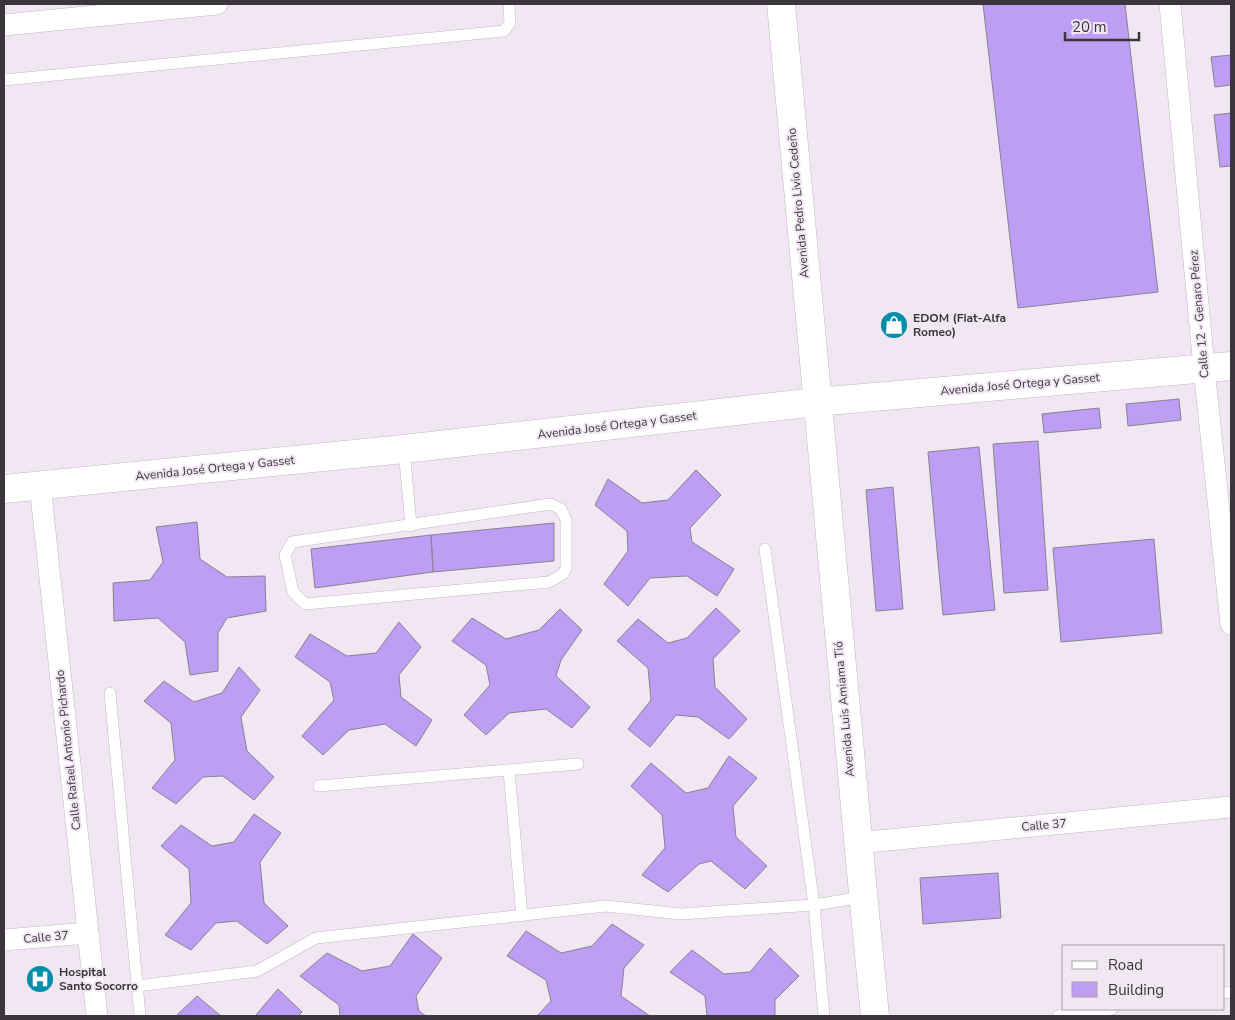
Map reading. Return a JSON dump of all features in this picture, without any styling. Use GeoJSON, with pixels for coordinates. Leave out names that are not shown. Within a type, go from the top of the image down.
{"type":"FeatureCollection","features":[{"type":"Feature","properties":{"kind":"main road","name":"Avenida Pedro Livio Cedeño"},"geometry":{"type":"LineString","coordinates":[[781,4],[816,402]]}},
{"type":"Feature","properties":{"kind":"main road","name":"Avenida José Ortega y Gasset"},"geometry":{"type":"LineString","coordinates":[[4,489],[404,449],[816,402],[1231,366]]}},
{"type":"Feature","properties":{"kind":"main road","name":"Avenida Luis Amiama Tió"},"geometry":{"type":"LineString","coordinates":[[816,402],[875,1016]]}},
{"type":"Feature","properties":{"kind":"street"},"geometry":{"type":"LineString","coordinates":[[4,25],[217,4]]}},
{"type":"Feature","properties":{"kind":"street","name":"Calle 12 - Genaro Pérez"},"geometry":{"type":"LineString","coordinates":[[1170,4],[1204,368],[1231,624]]}},
{"type":"Feature","properties":{"kind":"street","name":"Calle Rafael Antonio Pichardo"},"geometry":{"type":"LineString","coordinates":[[40,485],[97,1016]]}},
{"type":"Feature","properties":{"kind":"street","name":"Calle 37"},"geometry":{"type":"LineString","coordinates":[[857,843],[1231,808]]}},
{"type":"Feature","properties":{"kind":"street","name":"Calle 37"},"geometry":{"type":"LineString","coordinates":[[4,940],[88,933]]}},
{"type":"Feature","properties":{"kind":"lane"},"geometry":{"type":"LineString","coordinates":[[4,80],[504,31],[510,23],[509,4]]}},
{"type":"Feature","properties":{"kind":"lane"},"geometry":{"type":"LineString","coordinates":[[404,449],[411,526]]}},
{"type":"Feature","properties":{"kind":"lane"},"geometry":{"type":"LineString","coordinates":[[550,504],[561,509],[566,520],[566,568],[563,574],[549,582],[305,604],[293,592],[285,555],[292,542],[411,526],[550,504]]}},
{"type":"Feature","properties":{"kind":"lane"},"geometry":{"type":"LineString","coordinates":[[765,549],[814,905],[824,1016]]}},
{"type":"Feature","properties":{"kind":"lane"},"geometry":{"type":"LineString","coordinates":[[110,694],[140,1016]]}},
{"type":"Feature","properties":{"kind":"lane"},"geometry":{"type":"LineString","coordinates":[[319,786],[578,764]]}},
{"type":"Feature","properties":{"kind":"lane"},"geometry":{"type":"LineString","coordinates":[[509,771],[522,916]]}},
{"type":"Feature","properties":{"kind":"lane"},"geometry":{"type":"LineString","coordinates":[[137,986],[257,971],[316,938],[606,906],[681,914],[814,905],[863,897]]}},
{"type":"Feature","properties":{"kind":"lane"},"geometry":{"type":"LineString","coordinates":[[1058,1016],[1104,1010]]}},
{"type":"Feature","properties":{"kind":"building"},"geometry":{"type":"Polygon","coordinates":[[[983,4],[1125,4],[1158,292],[1018,308],[983,4]]]}},
{"type":"Feature","properties":{"kind":"building"},"geometry":{"type":"Polygon","coordinates":[[[1231,55],[1231,85],[1215,87],[1211,57],[1231,55]]]}},
{"type":"Feature","properties":{"kind":"building"},"geometry":{"type":"Polygon","coordinates":[[[1231,113],[1231,166],[1220,167],[1214,115],[1231,113]]]}},
{"type":"Feature","properties":{"kind":"building"},"geometry":{"type":"Polygon","coordinates":[[[1179,399],[1181,420],[1128,426],[1126,404],[1179,399]]]}},
{"type":"Feature","properties":{"kind":"building"},"geometry":{"type":"Polygon","coordinates":[[[1099,408],[1101,428],[1044,433],[1042,414],[1099,408]]]}},
{"type":"Feature","properties":{"kind":"building"},"geometry":{"type":"Polygon","coordinates":[[[1038,441],[1048,590],[1004,593],[993,444],[1038,441]]]}},
{"type":"Feature","properties":{"kind":"building"},"geometry":{"type":"Polygon","coordinates":[[[979,447],[995,610],[943,615],[928,452],[979,447]]]}},
{"type":"Feature","properties":{"kind":"building"},"geometry":{"type":"Polygon","coordinates":[[[696,470],[721,495],[690,528],[692,542],[734,569],[717,596],[687,576],[650,578],[628,606],[604,584],[628,551],[627,531],[595,505],[608,479],[642,503],[668,500],[696,470]]]}},
{"type":"Feature","properties":{"kind":"building"},"geometry":{"type":"Polygon","coordinates":[[[893,487],[903,609],[876,611],[866,490],[893,487]]]}},
{"type":"Feature","properties":{"kind":"building"},"geometry":{"type":"Polygon","coordinates":[[[197,522],[200,559],[227,577],[265,576],[266,611],[227,618],[218,633],[218,671],[190,675],[185,642],[158,618],[114,621],[113,583],[150,580],[163,562],[156,527],[197,522]]]}},
{"type":"Feature","properties":{"kind":"building"},"geometry":{"type":"Polygon","coordinates":[[[554,523],[554,561],[433,572],[431,535],[554,523]]]}},
{"type":"Feature","properties":{"kind":"building"},"geometry":{"type":"Polygon","coordinates":[[[431,535],[433,572],[315,588],[311,549],[431,535]]]}},
{"type":"Feature","properties":{"kind":"building"},"geometry":{"type":"Polygon","coordinates":[[[1154,539],[1162,633],[1061,642],[1053,548],[1154,539]]]}},
{"type":"Feature","properties":{"kind":"building"},"geometry":{"type":"Polygon","coordinates":[[[716,608],[740,631],[713,659],[715,687],[747,719],[729,739],[698,717],[676,715],[650,747],[628,729],[651,700],[648,668],[617,641],[638,619],[668,643],[687,638],[716,608]]]}},
{"type":"Feature","properties":{"kind":"building"},"geometry":{"type":"Polygon","coordinates":[[[560,609],[582,630],[561,660],[556,676],[590,707],[572,728],[546,709],[509,713],[486,735],[464,715],[490,685],[486,665],[452,641],[472,618],[506,639],[539,630],[560,609]]]}},
{"type":"Feature","properties":{"kind":"building"},"geometry":{"type":"Polygon","coordinates":[[[399,622],[421,647],[399,675],[401,697],[432,720],[416,746],[385,724],[349,730],[323,755],[302,736],[334,700],[330,682],[295,657],[310,634],[347,656],[376,653],[399,622]]]}},
{"type":"Feature","properties":{"kind":"building"},"geometry":{"type":"Polygon","coordinates":[[[239,667],[260,690],[241,717],[247,751],[274,777],[254,800],[223,776],[203,777],[176,804],[152,788],[175,760],[171,723],[144,701],[164,681],[194,702],[222,693],[239,667]]]}},
{"type":"Feature","properties":{"kind":"building"},"geometry":{"type":"Polygon","coordinates":[[[729,756],[757,778],[733,806],[736,837],[767,866],[745,889],[711,861],[699,864],[668,892],[642,875],[665,848],[662,815],[631,786],[651,763],[686,793],[708,788],[729,756]]]}},
{"type":"Feature","properties":{"kind":"building"},"geometry":{"type":"Polygon","coordinates":[[[254,814],[281,833],[260,862],[264,903],[288,926],[267,944],[237,921],[216,923],[191,950],[165,935],[191,903],[189,869],[161,846],[181,825],[212,846],[234,842],[254,814]]]}},
{"type":"Feature","properties":{"kind":"building"},"geometry":{"type":"Polygon","coordinates":[[[998,873],[1001,918],[923,924],[920,878],[998,873]]]}},
{"type":"Feature","properties":{"kind":"building"},"geometry":{"type":"Polygon","coordinates":[[[612,924],[644,945],[624,968],[621,996],[650,1016],[537,1016],[551,1001],[546,980],[507,956],[526,931],[561,953],[592,946],[612,924]]]}},
{"type":"Feature","properties":{"kind":"building"},"geometry":{"type":"Polygon","coordinates":[[[413,934],[442,958],[416,996],[419,1011],[426,1016],[340,1016],[339,1005],[300,976],[327,953],[362,971],[390,966],[413,934]]]}},
{"type":"Feature","properties":{"kind":"building"},"geometry":{"type":"Polygon","coordinates":[[[770,948],[799,976],[775,1000],[775,1016],[707,1016],[705,996],[670,972],[692,950],[724,974],[750,972],[770,948]]]}},
{"type":"Feature","properties":{"kind":"building"},"geometry":{"type":"Polygon","coordinates":[[[278,989],[302,1012],[298,1016],[255,1016],[278,989]]]}},
{"type":"Feature","properties":{"kind":"building"},"geometry":{"type":"Polygon","coordinates":[[[197,996],[221,1016],[176,1016],[197,996]]]}},
{"type":"Feature","properties":{"kind":"place","name":"EDOM (Fiat-Alfa Romeo)"},"geometry":{"type":"Point","coordinates":[894,325]}},
{"type":"Feature","properties":{"kind":"place","name":"Hospital Santo Socorro"},"geometry":{"type":"Point","coordinates":[40,979]}}]}
